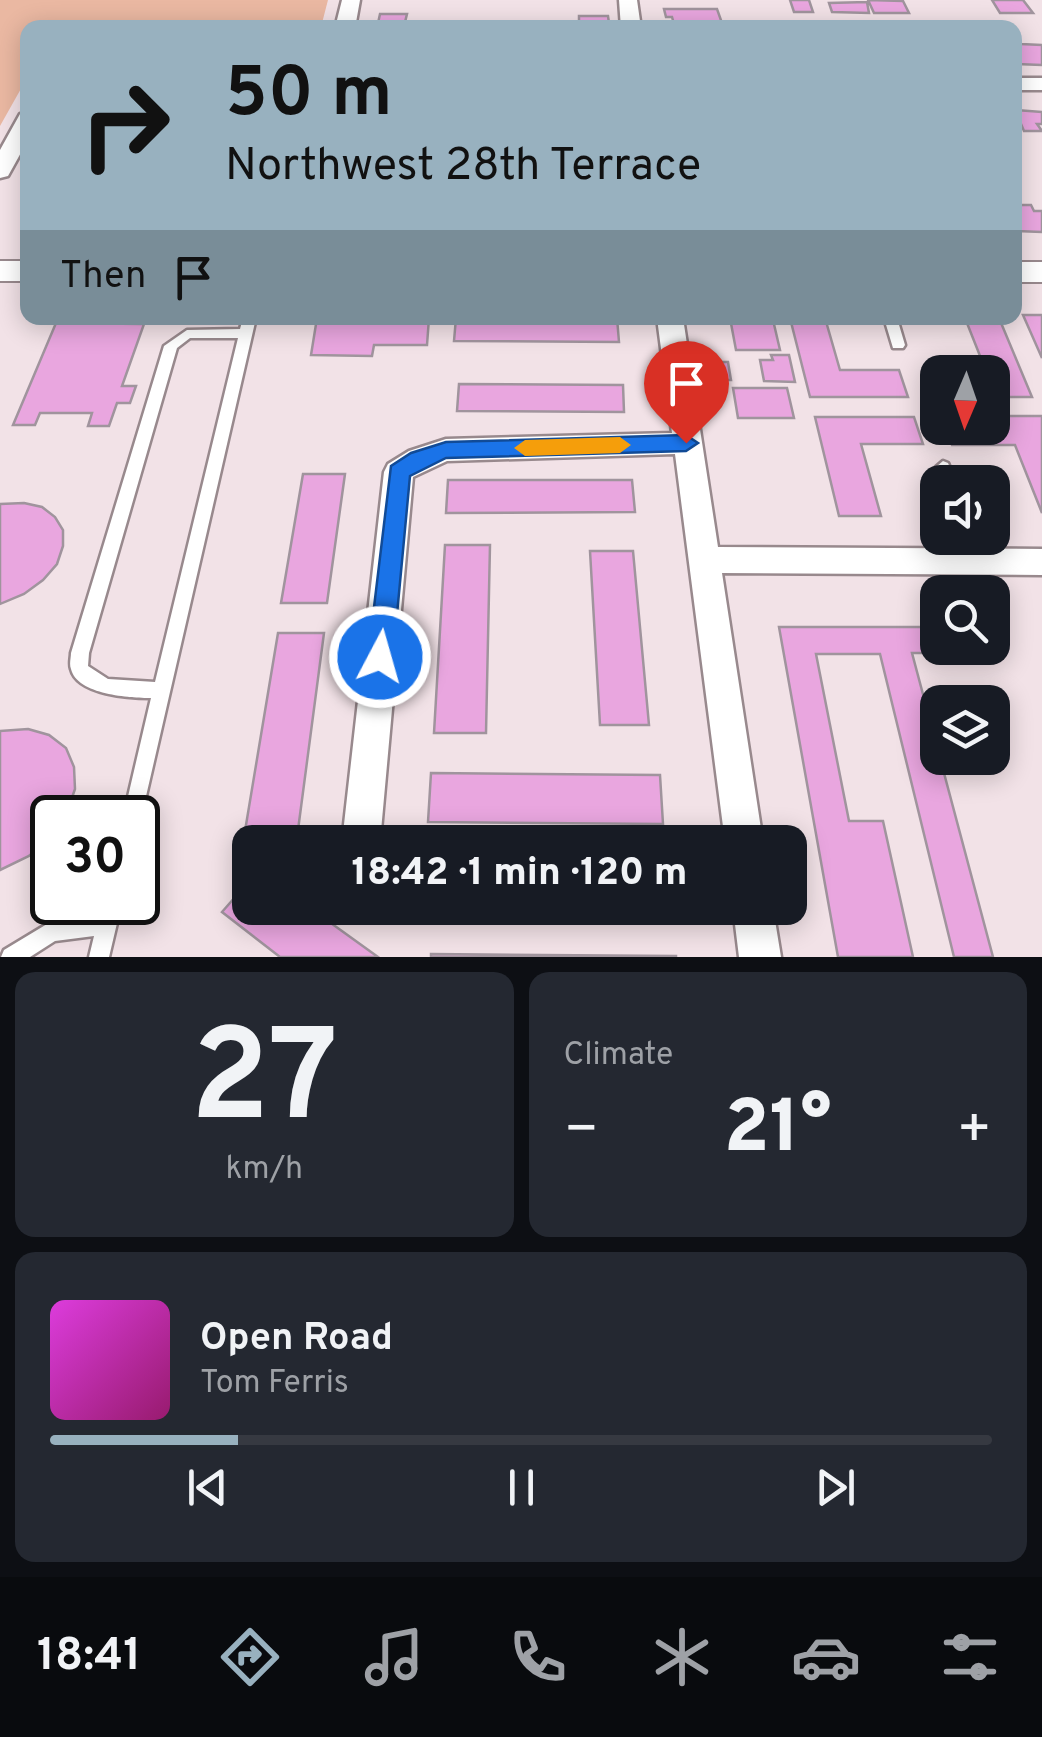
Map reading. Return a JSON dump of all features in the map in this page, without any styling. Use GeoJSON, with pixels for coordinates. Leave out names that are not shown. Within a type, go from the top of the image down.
{"type":"FeatureCollection","features":[{"type":"Feature","properties":{"kind":"street"},"geometry":{"type":"LineString","coordinates":[[0,171],[20,134]]}},
{"type":"Feature","properties":{"kind":"street"},"geometry":{"type":"LineString","coordinates":[[671,325],[742,825]]}},
{"type":"Feature","properties":{"kind":"street"},"geometry":{"type":"LineString","coordinates":[[363,825],[400,472],[419,459],[446,450],[686,443]]}},
{"type":"Feature","properties":{"kind":"street"},"geometry":{"type":"LineString","coordinates":[[703,560],[920,551]]}},
{"type":"Feature","properties":{"kind":"street"},"geometry":{"type":"LineString","coordinates":[[1004,555],[1042,562]]}},
{"type":"Feature","properties":{"kind":"street"},"geometry":{"type":"LineString","coordinates":[[755,925],[760,957]]}},
{"type":"Feature","properties":{"kind":"lane"},"geometry":{"type":"LineString","coordinates":[[137,795],[162,690],[247,325],[187,334],[172,346],[80,653],[79,669],[94,684],[118,690],[162,690]]}},
{"type":"Feature","properties":{"kind":"lane"},"geometry":{"type":"LineString","coordinates":[[892,325],[898,345]]}},
{"type":"Feature","properties":{"kind":"lane"},"geometry":{"type":"LineString","coordinates":[[11,957],[22,946],[71,925]]}},
{"type":"Feature","properties":{"kind":"lane"},"geometry":{"type":"LineString","coordinates":[[99,957],[106,925]]}},
{"type":"Feature","properties":{"kind":"shaded area"},"geometry":{"type":"Polygon","coordinates":[[[0,0],[328,0],[323,20],[20,20],[20,90],[0,126],[0,0]]]}},
{"type":"Feature","properties":{"kind":"building"},"geometry":{"type":"Polygon","coordinates":[[[790,0],[809,0],[813,12],[794,12],[790,0]]]}},
{"type":"Feature","properties":{"kind":"building"},"geometry":{"type":"Polygon","coordinates":[[[868,0],[903,1],[909,13],[874,13],[868,0]]]}},
{"type":"Feature","properties":{"kind":"building"},"geometry":{"type":"Polygon","coordinates":[[[992,0],[1023,0],[1033,13],[1000,13],[992,0]]]}},
{"type":"Feature","properties":{"kind":"building"},"geometry":{"type":"Polygon","coordinates":[[[867,2],[869,13],[832,12],[829,3],[867,2]]]}},
{"type":"Feature","properties":{"kind":"building"},"geometry":{"type":"Polygon","coordinates":[[[664,9],[717,9],[721,20],[673,20],[666,17],[664,9]]]}},
{"type":"Feature","properties":{"kind":"building"},"geometry":{"type":"Polygon","coordinates":[[[380,14],[407,14],[406,20],[379,20],[380,14]]]}},
{"type":"Feature","properties":{"kind":"building"},"geometry":{"type":"Polygon","coordinates":[[[579,16],[608,16],[609,20],[579,20],[579,16]]]}},
{"type":"Feature","properties":{"kind":"building"},"geometry":{"type":"Polygon","coordinates":[[[1022,44],[1042,45],[1042,65],[1022,64],[1022,44]]]}},
{"type":"Feature","properties":{"kind":"building"},"geometry":{"type":"Polygon","coordinates":[[[1022,111],[1042,112],[1042,124],[1037,124],[1042,131],[1024,131],[1022,111]]]}},
{"type":"Feature","properties":{"kind":"building"},"geometry":{"type":"Polygon","coordinates":[[[1022,205],[1042,211],[1042,232],[1022,231],[1022,205]]]}},
{"type":"Feature","properties":{"kind":"building"},"geometry":{"type":"Polygon","coordinates":[[[1023,315],[1042,315],[1042,358],[1023,315]]]}},
{"type":"Feature","properties":{"kind":"building"},"geometry":{"type":"Polygon","coordinates":[[[55,325],[144,325],[122,386],[136,386],[130,403],[117,403],[109,426],[88,426],[92,413],[40,413],[35,425],[13,425],[55,325]]]}},
{"type":"Feature","properties":{"kind":"building"},"geometry":{"type":"Polygon","coordinates":[[[316,325],[428,325],[427,345],[374,345],[372,356],[311,355],[316,325]]]}},
{"type":"Feature","properties":{"kind":"building"},"geometry":{"type":"Polygon","coordinates":[[[455,325],[618,325],[619,342],[454,341],[455,325]]]}},
{"type":"Feature","properties":{"kind":"building"},"geometry":{"type":"Polygon","coordinates":[[[731,325],[774,325],[780,350],[736,350],[731,325]]]}},
{"type":"Feature","properties":{"kind":"building"},"geometry":{"type":"Polygon","coordinates":[[[792,325],[827,325],[840,370],[899,370],[908,397],[810,397],[792,325]]]}},
{"type":"Feature","properties":{"kind":"building"},"geometry":{"type":"Polygon","coordinates":[[[968,325],[1002,325],[1032,397],[1010,397],[1010,355],[980,355],[968,325]]]}},
{"type":"Feature","properties":{"kind":"building"},"geometry":{"type":"Polygon","coordinates":[[[771,355],[789,355],[795,382],[764,381],[760,360],[773,360],[771,355]]]}},
{"type":"Feature","properties":{"kind":"building"},"geometry":{"type":"Polygon","coordinates":[[[701,362],[728,362],[731,380],[704,380],[701,362]]]}},
{"type":"Feature","properties":{"kind":"building"},"geometry":{"type":"Polygon","coordinates":[[[459,384],[623,385],[624,412],[457,411],[459,384]]]}},
{"type":"Feature","properties":{"kind":"building"},"geometry":{"type":"Polygon","coordinates":[[[733,388],[787,388],[794,418],[738,418],[733,388]]]}},
{"type":"Feature","properties":{"kind":"building"},"geometry":{"type":"Polygon","coordinates":[[[1010,416],[1042,416],[1042,513],[1015,445],[1010,445],[1010,416]]]}},
{"type":"Feature","properties":{"kind":"building"},"geometry":{"type":"Polygon","coordinates":[[[815,417],[914,417],[920,444],[861,444],[881,516],[839,516],[815,417]]]}},
{"type":"Feature","properties":{"kind":"building"},"geometry":{"type":"Polygon","coordinates":[[[303,474],[345,474],[327,603],[281,603],[303,474]]]}},
{"type":"Feature","properties":{"kind":"building"},"geometry":{"type":"Polygon","coordinates":[[[448,480],[632,480],[635,512],[446,513],[448,480]]]}},
{"type":"Feature","properties":{"kind":"building"},"geometry":{"type":"Polygon","coordinates":[[[0,504],[42,507],[55,517],[63,530],[63,546],[57,564],[43,580],[0,604],[0,504]]]}},
{"type":"Feature","properties":{"kind":"building"},"geometry":{"type":"Polygon","coordinates":[[[445,545],[490,545],[486,733],[434,733],[445,545]]]}},
{"type":"Feature","properties":{"kind":"building"},"geometry":{"type":"Polygon","coordinates":[[[590,551],[633,551],[649,725],[600,725],[590,551]]]}},
{"type":"Feature","properties":{"kind":"building"},"geometry":{"type":"Polygon","coordinates":[[[779,627],[920,627],[920,653],[912,653],[921,685],[920,775],[945,775],[993,957],[954,957],[880,654],[816,654],[849,821],[883,821],[913,957],[838,957],[779,627]]]}},
{"type":"Feature","properties":{"kind":"building"},"geometry":{"type":"Polygon","coordinates":[[[278,633],[324,633],[299,825],[246,825],[278,633]]]}},
{"type":"Feature","properties":{"kind":"building"},"geometry":{"type":"Polygon","coordinates":[[[28,729],[49,735],[66,748],[74,767],[75,789],[73,795],[30,795],[30,855],[0,870],[0,731],[28,729]]]}},
{"type":"Feature","properties":{"kind":"building"},"geometry":{"type":"Polygon","coordinates":[[[431,773],[660,775],[663,824],[428,822],[431,773]]]}},
{"type":"Feature","properties":{"kind":"building"},"geometry":{"type":"Polygon","coordinates":[[[232,901],[232,920],[222,912],[232,901]]]}},
{"type":"Feature","properties":{"kind":"building"},"geometry":{"type":"Polygon","coordinates":[[[239,925],[334,925],[378,957],[280,957],[239,925]]]}},
{"type":"Feature","properties":{"kind":"building"},"geometry":{"type":"Polygon","coordinates":[[[676,956],[676,957],[431,957],[676,956]]]}},
{"type":"Feature","properties":{"kind":"slow traffic"},"geometry":{"type":"LineString","coordinates":[[525,448],[620,445]]}},
{"type":"Feature","properties":{"kind":"route"},"geometry":{"type":"LineString","coordinates":[[380,657],[400,472],[419,459],[446,450],[686,443]]}}]}
